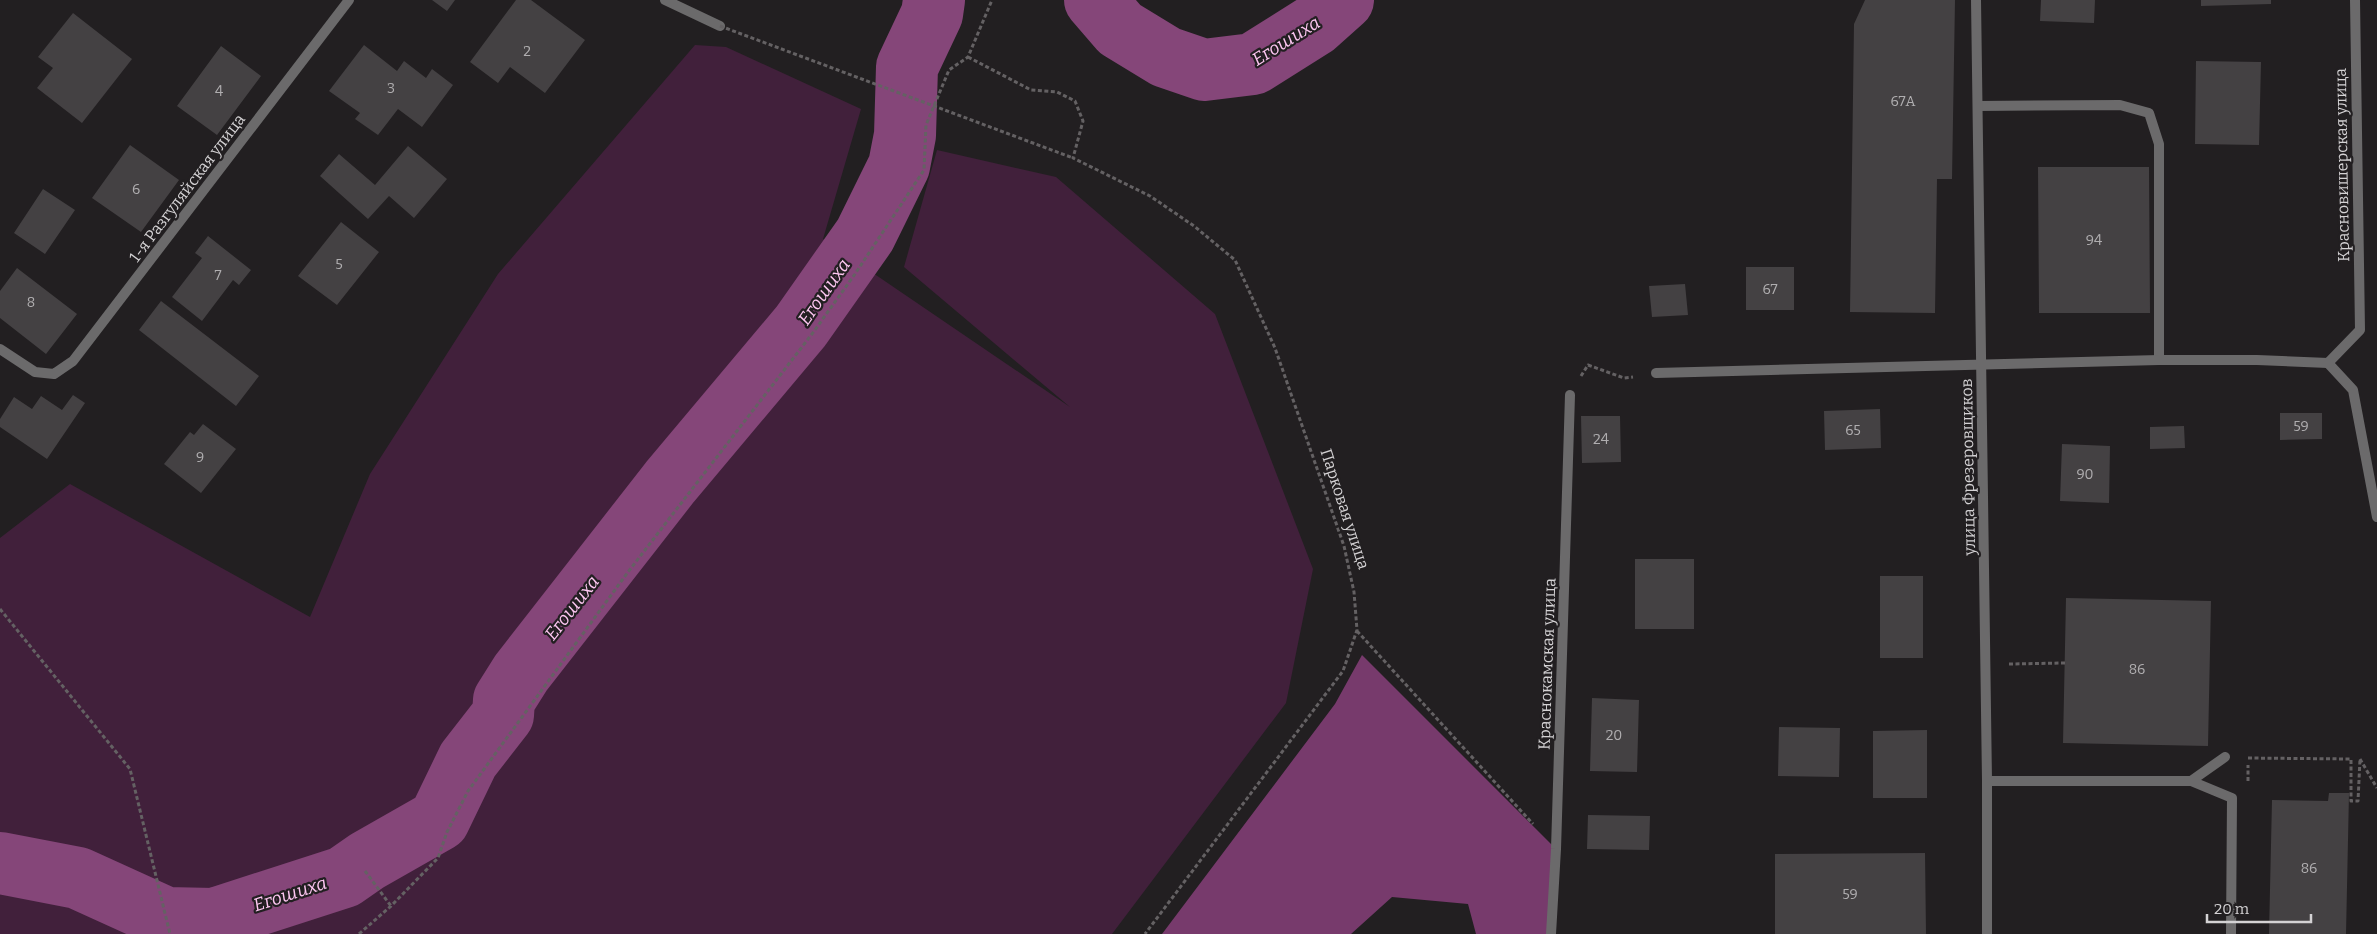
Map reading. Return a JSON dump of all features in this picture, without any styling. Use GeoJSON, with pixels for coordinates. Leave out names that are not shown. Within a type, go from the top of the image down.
{"type":"FeatureCollection","features":[{"type":"Feature","properties":{"kind":"street","name":"1-я Разгуляйская улица"},"geometry":{"type":"LineString","coordinates":[[0,349],[35,372],[54,374],[73,361],[349,0]]}},
{"type":"Feature","properties":{"kind":"street"},"geometry":{"type":"LineString","coordinates":[[664,0],[720,26]]}},
{"type":"Feature","properties":{"kind":"street","name":"улица Фрезеровщиков"},"geometry":{"type":"LineString","coordinates":[[1976,0],[1987,782],[1987,934]]}},
{"type":"Feature","properties":{"kind":"street","name":"Красновишерская улица"},"geometry":{"type":"LineString","coordinates":[[2328,364],[2360,330],[2355,0]]}},
{"type":"Feature","properties":{"kind":"street"},"geometry":{"type":"LineString","coordinates":[[1978,106],[2120,105],[2149,113],[2159,144],[2159,360]]}},
{"type":"Feature","properties":{"kind":"street"},"geometry":{"type":"LineString","coordinates":[[1656,373],[2159,360],[2257,360],[2328,364],[2353,390],[2377,517]]}},
{"type":"Feature","properties":{"kind":"street","name":"Краснокамская улица"},"geometry":{"type":"LineString","coordinates":[[1551,934],[1556,849],[1570,395]]}},
{"type":"Feature","properties":{"kind":"street"},"geometry":{"type":"LineString","coordinates":[[2191,781],[2225,757]]}},
{"type":"Feature","properties":{"kind":"street"},"geometry":{"type":"LineString","coordinates":[[1987,782],[2191,781],[2232,798],[2231,934]]}},
{"type":"Feature","properties":{"kind":"path"},"geometry":{"type":"LineString","coordinates":[[360,934],[391,906],[438,858],[447,832],[468,791],[628,572],[812,334],[855,274],[924,170],[926,125],[950,70],[968,57],[992,0]]}},
{"type":"Feature","properties":{"kind":"path","name":"Парковая улица"},"geometry":{"type":"LineString","coordinates":[[720,26],[1074,158],[1150,196],[1194,226],[1235,260],[1275,348],[1344,546],[1354,592],[1357,630],[1343,671],[1145,934]]}},
{"type":"Feature","properties":{"kind":"path"},"geometry":{"type":"LineString","coordinates":[[968,57],[1031,90],[1057,92],[1075,101],[1083,121],[1074,158]]}},
{"type":"Feature","properties":{"kind":"path"},"geometry":{"type":"LineString","coordinates":[[1570,395],[1588,365],[1624,378],[1656,373]]}},
{"type":"Feature","properties":{"kind":"path"},"geometry":{"type":"LineString","coordinates":[[0,609],[130,769],[170,934]]}},
{"type":"Feature","properties":{"kind":"path"},"geometry":{"type":"LineString","coordinates":[[1357,630],[1556,849]]}},
{"type":"Feature","properties":{"kind":"path"},"geometry":{"type":"LineString","coordinates":[[2009,664],[2064,663]]}},
{"type":"Feature","properties":{"kind":"path"},"geometry":{"type":"LineString","coordinates":[[2225,757],[2351,759],[2352,801],[2358,801],[2360,759],[2377,788]]}},
{"type":"Feature","properties":{"kind":"path"},"geometry":{"type":"LineString","coordinates":[[365,871],[391,906]]}},
{"type":"Feature","properties":{"kind":"shaded area"},"geometry":{"type":"Polygon","coordinates":[[[695,45],[726,47],[861,109],[823,239],[1070,407],[904,267],[937,150],[1056,177],[1215,314],[1313,569],[1286,703],[1112,934],[0,934],[0,538],[70,484],[310,617],[370,474],[498,274],[695,45]]]}},
{"type":"Feature","properties":{"kind":"shaded area"},"geometry":{"type":"Polygon","coordinates":[[[1362,655],[1556,849],[1551,934],[1476,934],[1468,904],[1392,897],[1351,934],[1162,934],[1335,704],[1362,655]]]}},
{"type":"Feature","properties":{"kind":"building"},"geometry":{"type":"Polygon","coordinates":[[[432,0],[455,0],[447,11],[432,0]]]}},
{"type":"Feature","properties":{"kind":"building"},"geometry":{"type":"Polygon","coordinates":[[[516,0],[531,0],[585,40],[545,93],[510,67],[498,83],[470,62],[516,0]]]}},
{"type":"Feature","properties":{"kind":"building"},"geometry":{"type":"Polygon","coordinates":[[[1865,0],[1955,0],[1952,179],[1937,179],[1935,313],[1850,312],[1854,24],[1865,0]]]}},
{"type":"Feature","properties":{"kind":"building"},"geometry":{"type":"Polygon","coordinates":[[[2041,0],[2095,0],[2094,23],[2040,21],[2041,0]]]}},
{"type":"Feature","properties":{"kind":"building"},"geometry":{"type":"Polygon","coordinates":[[[2201,0],[2271,0],[2271,4],[2201,6],[2201,0]]]}},
{"type":"Feature","properties":{"kind":"building"},"geometry":{"type":"Polygon","coordinates":[[[73,13],[132,59],[82,123],[37,88],[53,68],[38,57],[73,13]]]}},
{"type":"Feature","properties":{"kind":"building"},"geometry":{"type":"Polygon","coordinates":[[[364,45],[397,71],[404,61],[426,78],[432,69],[453,85],[422,127],[398,109],[378,135],[355,119],[360,113],[329,91],[364,45]]]}},
{"type":"Feature","properties":{"kind":"building"},"geometry":{"type":"Polygon","coordinates":[[[221,46],[261,76],[217,135],[177,106],[221,46]]]}},
{"type":"Feature","properties":{"kind":"building"},"geometry":{"type":"Polygon","coordinates":[[[2196,61],[2261,62],[2259,145],[2195,144],[2196,61]]]}},
{"type":"Feature","properties":{"kind":"building"},"geometry":{"type":"Polygon","coordinates":[[[130,145],[179,180],[141,232],[92,198],[130,145]]]}},
{"type":"Feature","properties":{"kind":"building"},"geometry":{"type":"Polygon","coordinates":[[[408,146],[447,179],[414,218],[389,196],[368,219],[320,176],[339,154],[375,185],[408,146]]]}},
{"type":"Feature","properties":{"kind":"building"},"geometry":{"type":"Polygon","coordinates":[[[2038,167],[2149,167],[2150,313],[2039,313],[2038,167]]]}},
{"type":"Feature","properties":{"kind":"building"},"geometry":{"type":"Polygon","coordinates":[[[43,189],[75,210],[45,254],[14,233],[43,189]]]}},
{"type":"Feature","properties":{"kind":"building"},"geometry":{"type":"Polygon","coordinates":[[[341,222],[379,252],[337,305],[298,276],[341,222]]]}},
{"type":"Feature","properties":{"kind":"building"},"geometry":{"type":"Polygon","coordinates":[[[208,236],[251,270],[239,285],[233,280],[202,321],[172,297],[202,258],[195,253],[208,236]]]}},
{"type":"Feature","properties":{"kind":"building"},"geometry":{"type":"Polygon","coordinates":[[[1746,267],[1794,267],[1794,310],[1746,310],[1746,267]]]}},
{"type":"Feature","properties":{"kind":"building"},"geometry":{"type":"Polygon","coordinates":[[[17,268],[77,314],[46,354],[0,318],[0,291],[17,268]]]}},
{"type":"Feature","properties":{"kind":"building"},"geometry":{"type":"Polygon","coordinates":[[[1685,284],[1688,315],[1652,317],[1649,286],[1685,284]]]}},
{"type":"Feature","properties":{"kind":"building"},"geometry":{"type":"Polygon","coordinates":[[[161,301],[259,376],[236,406],[139,330],[161,301]]]}},
{"type":"Feature","properties":{"kind":"building"},"geometry":{"type":"Polygon","coordinates":[[[73,395],[85,403],[47,459],[0,427],[0,419],[14,397],[32,409],[41,396],[62,410],[73,395]]]}},
{"type":"Feature","properties":{"kind":"building"},"geometry":{"type":"Polygon","coordinates":[[[1880,409],[1881,448],[1825,450],[1824,411],[1880,409]]]}},
{"type":"Feature","properties":{"kind":"building"},"geometry":{"type":"Polygon","coordinates":[[[2280,413],[2322,413],[2322,439],[2280,440],[2280,413]]]}},
{"type":"Feature","properties":{"kind":"building"},"geometry":{"type":"Polygon","coordinates":[[[1581,416],[1620,416],[1621,462],[1582,463],[1581,416]]]}},
{"type":"Feature","properties":{"kind":"building"},"geometry":{"type":"Polygon","coordinates":[[[203,424],[236,449],[201,493],[164,464],[190,432],[194,435],[203,424]]]}},
{"type":"Feature","properties":{"kind":"building"},"geometry":{"type":"Polygon","coordinates":[[[2184,426],[2185,448],[2150,449],[2150,427],[2184,426]]]}},
{"type":"Feature","properties":{"kind":"building"},"geometry":{"type":"Polygon","coordinates":[[[2062,444],[2110,446],[2109,503],[2060,501],[2062,444]]]}},
{"type":"Feature","properties":{"kind":"building"},"geometry":{"type":"Polygon","coordinates":[[[1635,559],[1694,559],[1694,629],[1635,629],[1635,559]]]}},
{"type":"Feature","properties":{"kind":"building"},"geometry":{"type":"Polygon","coordinates":[[[1880,576],[1923,576],[1923,658],[1880,658],[1880,576]]]}},
{"type":"Feature","properties":{"kind":"building"},"geometry":{"type":"Polygon","coordinates":[[[2066,598],[2211,601],[2208,746],[2063,743],[2066,598]]]}},
{"type":"Feature","properties":{"kind":"building"},"geometry":{"type":"Polygon","coordinates":[[[1592,698],[1639,700],[1637,772],[1590,771],[1592,698]]]}},
{"type":"Feature","properties":{"kind":"building"},"geometry":{"type":"Polygon","coordinates":[[[1779,727],[1840,728],[1839,777],[1778,776],[1779,727]]]}},
{"type":"Feature","properties":{"kind":"building"},"geometry":{"type":"Polygon","coordinates":[[[1927,730],[1927,798],[1873,798],[1873,731],[1927,730]]]}},
{"type":"Feature","properties":{"kind":"building"},"geometry":{"type":"Polygon","coordinates":[[[2329,793],[2349,793],[2346,934],[2269,934],[2272,800],[2328,801],[2329,793]]]}},
{"type":"Feature","properties":{"kind":"building"},"geometry":{"type":"Polygon","coordinates":[[[1588,815],[1650,816],[1649,850],[1587,849],[1588,815]]]}},
{"type":"Feature","properties":{"kind":"building"},"geometry":{"type":"Polygon","coordinates":[[[1925,853],[1926,934],[1775,934],[1775,854],[1925,853]]]}},
{"type":"Feature","properties":{"kind":"waterway","name":"Егошиха"},"geometry":{"type":"LineString","coordinates":[[0,863],[78,878],[166,918],[214,919],[344,877],[367,861],[439,820],[468,760],[503,715],[504,700],[521,673],[670,482],[801,326],[865,235],[899,166],[905,135],[907,67],[932,14],[934,0]]}},
{"type":"Feature","properties":{"kind":"waterway","name":"Егошиха"},"geometry":{"type":"LineString","coordinates":[[1095,0],[1120,29],[1166,57],[1204,70],[1253,64],[1315,25],[1343,0]]}}]}
